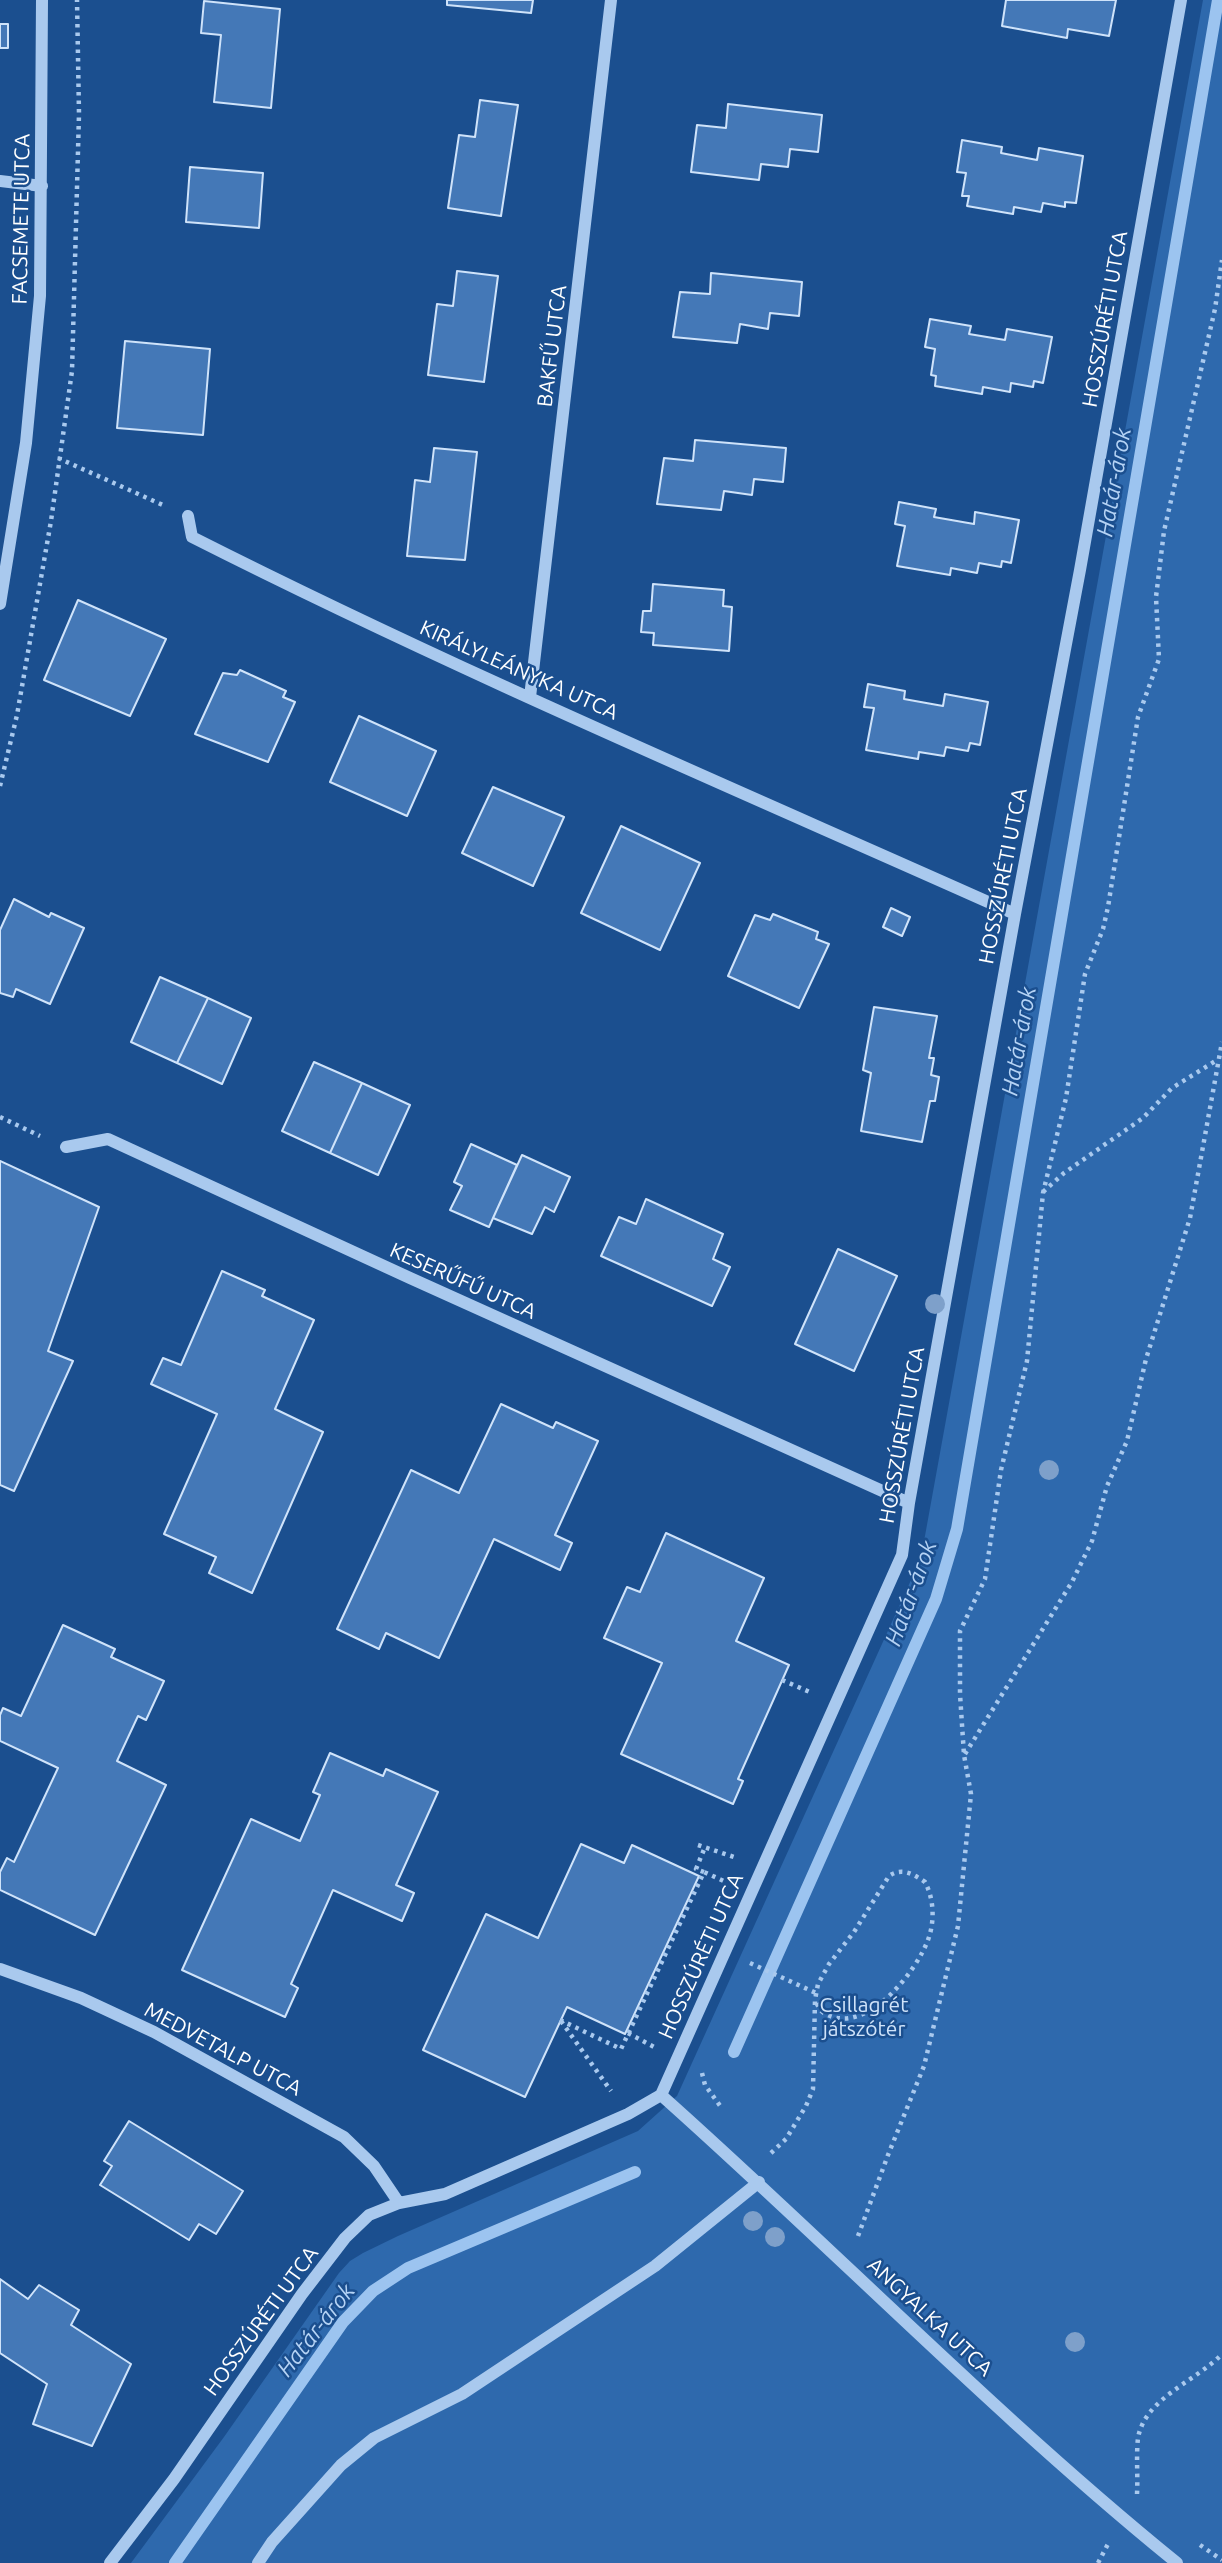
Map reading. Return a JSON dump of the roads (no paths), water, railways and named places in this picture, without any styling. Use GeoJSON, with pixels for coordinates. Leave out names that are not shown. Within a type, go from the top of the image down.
{"type":"FeatureCollection","features":[{"type":"Feature","properties":{"kind":"street","name":"FACSEMETE UTCA"},"geometry":{"type":"LineString","coordinates":[[0,604],[26,443],[40,296],[42,0]]}},
{"type":"Feature","properties":{"kind":"street","name":"BAKFŰ UTCA"},"geometry":{"type":"LineString","coordinates":[[530,697],[611,0]]}},
{"type":"Feature","properties":{"kind":"street","name":"HOSSZÚRÉTI UTCA"},"geometry":{"type":"LineString","coordinates":[[110,2563],[174,2479],[302,2294],[345,2238],[369,2215],[399,2203],[445,2194],[628,2114],[661,2095],[749,1892],[902,1555],[909,1503],[1080,570],[1181,0]]}},
{"type":"Feature","properties":{"kind":"street"},"geometry":{"type":"LineString","coordinates":[[0,181],[42,186]]}},
{"type":"Feature","properties":{"kind":"street","name":"KIRÁLYLEÁNYKA UTCA"},"geometry":{"type":"LineString","coordinates":[[188,516],[192,537],[293,588],[1015,914]]}},
{"type":"Feature","properties":{"kind":"street","name":"KESERŰFŰ UTCA"},"geometry":{"type":"LineString","coordinates":[[66,1147],[108,1139],[909,1503]]}},
{"type":"Feature","properties":{"kind":"street","name":"MEDVETALP UTCA"},"geometry":{"type":"LineString","coordinates":[[0,1969],[81,1998],[154,2032],[344,2137],[374,2166],[399,2203]]}},
{"type":"Feature","properties":{"kind":"street","name":"ANGYALKA UTCA"},"geometry":{"type":"LineString","coordinates":[[661,2095],[759,2182],[1121,2518],[1177,2563]]}},
{"type":"Feature","properties":{"kind":"street"},"geometry":{"type":"LineString","coordinates":[[258,2563],[272,2542],[341,2465],[374,2438],[462,2394],[655,2266],[759,2182]]}},
{"type":"Feature","properties":{"kind":"waterway","name":"Határ-árok"},"geometry":{"type":"LineString","coordinates":[[734,2052],[936,1599],[957,1529],[1218,0]]}},
{"type":"Feature","properties":{"kind":"waterway","name":"Határ-árok"},"geometry":{"type":"LineString","coordinates":[[175,2563],[343,2322],[373,2291],[408,2268],[635,2172]]}},
{"type":"Feature","properties":{"kind":"park label","name":"Csillagrét játszótér"},"geometry":{"type":"Point","coordinates":[864,2017]}}]}
